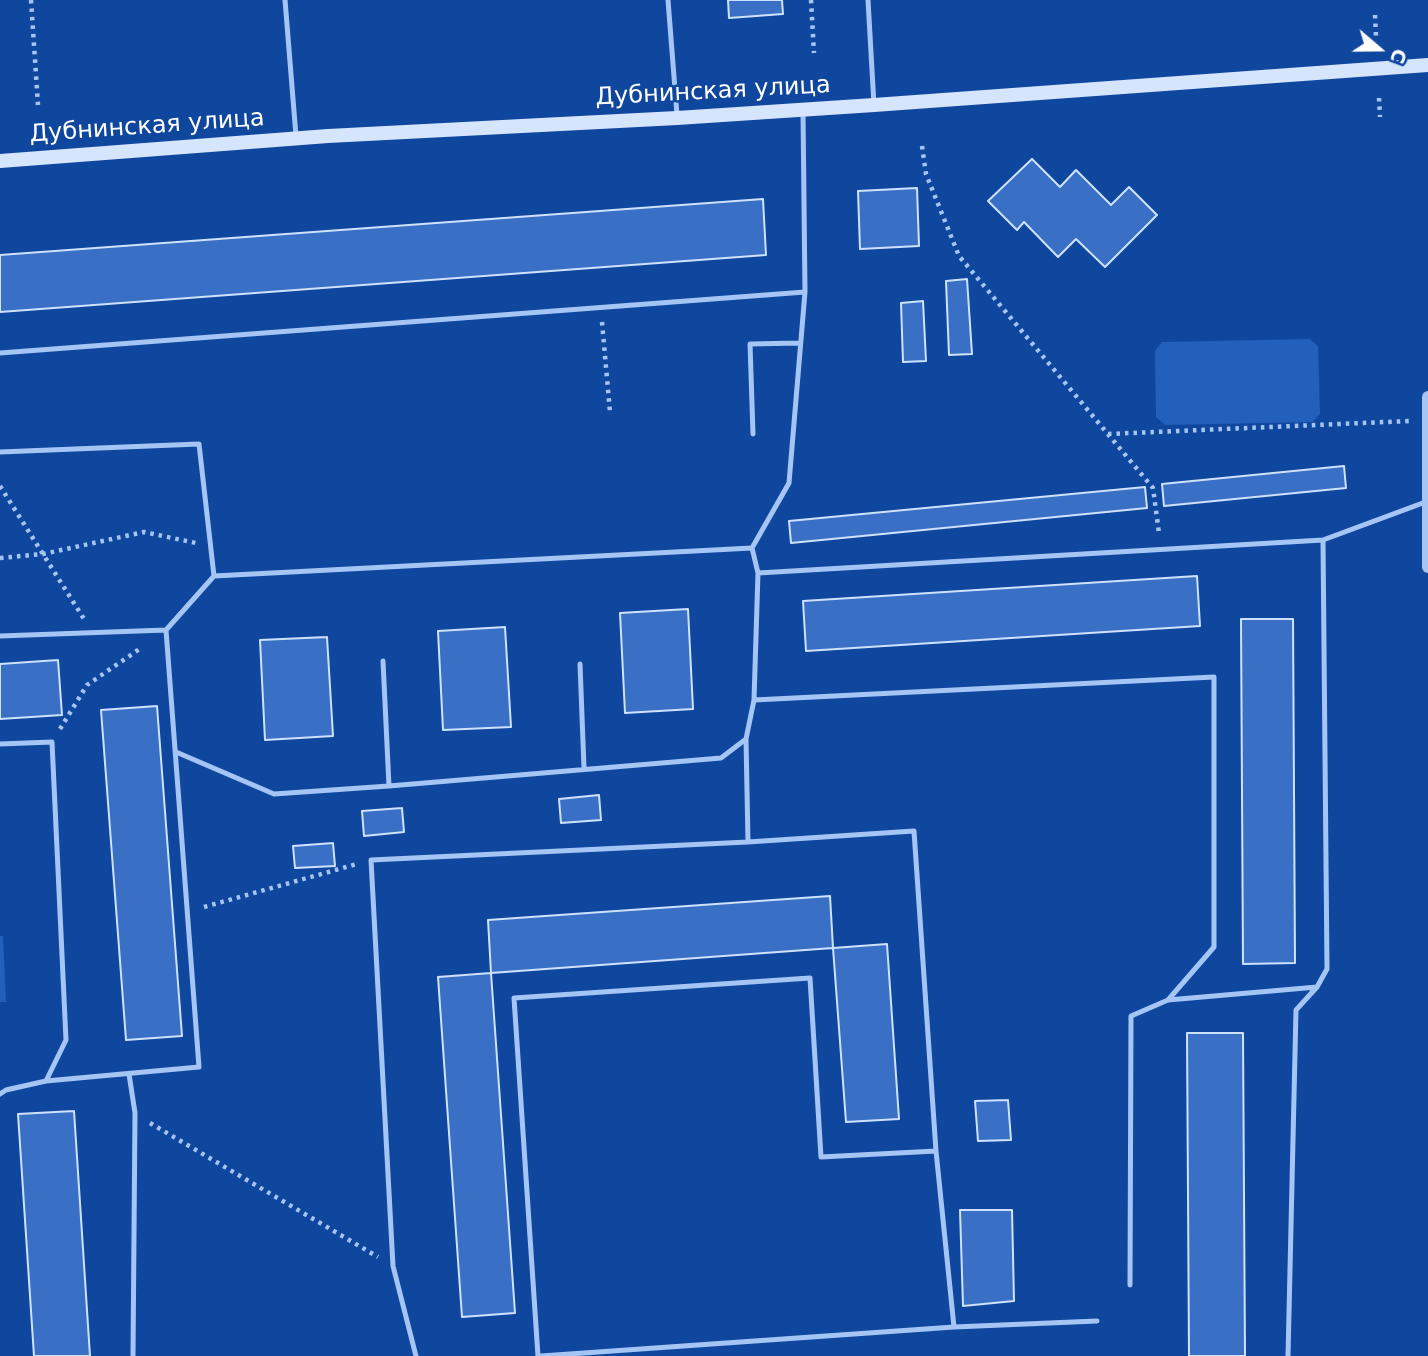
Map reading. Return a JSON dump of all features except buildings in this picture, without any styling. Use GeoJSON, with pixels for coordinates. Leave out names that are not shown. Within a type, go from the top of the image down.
{"type":"FeatureCollection","features":[{"type":"Feature","properties":{"kind":"main road","name":"Дубнинская улица"},"geometry":{"type":"LineString","coordinates":[[0,161],[297,139],[803,110],[1428,65]]}},
{"type":"Feature","properties":{"kind":"street"},"geometry":{"type":"LineString","coordinates":[[1428,397],[1428,568]]}},
{"type":"Feature","properties":{"kind":"lane"},"geometry":{"type":"LineString","coordinates":[[285,0],[297,139]]}},
{"type":"Feature","properties":{"kind":"lane"},"geometry":{"type":"LineString","coordinates":[[668,0],[677,118]]}},
{"type":"Feature","properties":{"kind":"lane"},"geometry":{"type":"LineString","coordinates":[[868,0],[874,105]]}},
{"type":"Feature","properties":{"kind":"lane"},"geometry":{"type":"LineString","coordinates":[[748,842],[746,739],[754,700],[758,573],[752,548],[789,483],[805,292],[803,110]]}},
{"type":"Feature","properties":{"kind":"lane"},"geometry":{"type":"LineString","coordinates":[[0,354],[805,292]]}},
{"type":"Feature","properties":{"kind":"lane"},"geometry":{"type":"LineString","coordinates":[[753,435],[750,344],[800,342]]}},
{"type":"Feature","properties":{"kind":"lane"},"geometry":{"type":"LineString","coordinates":[[0,452],[199,444],[214,576]]}},
{"type":"Feature","properties":{"kind":"lane"},"geometry":{"type":"LineString","coordinates":[[758,573],[1323,540],[1428,501]]}},
{"type":"Feature","properties":{"kind":"lane"},"geometry":{"type":"LineString","coordinates":[[1288,1356],[1296,1010],[1317,987],[1327,969],[1323,540]]}},
{"type":"Feature","properties":{"kind":"lane"},"geometry":{"type":"LineString","coordinates":[[0,636],[166,630],[214,576],[752,548]]}},
{"type":"Feature","properties":{"kind":"lane"},"geometry":{"type":"LineString","coordinates":[[0,1094],[6,1090],[46,1081],[199,1067],[166,630]]}},
{"type":"Feature","properties":{"kind":"lane"},"geometry":{"type":"LineString","coordinates":[[383,661],[389,786]]}},
{"type":"Feature","properties":{"kind":"lane"},"geometry":{"type":"LineString","coordinates":[[580,664],[584,768]]}},
{"type":"Feature","properties":{"kind":"lane"},"geometry":{"type":"LineString","coordinates":[[754,700],[1214,677],[1214,947],[1168,1000]]}},
{"type":"Feature","properties":{"kind":"lane"},"geometry":{"type":"LineString","coordinates":[[176,752],[274,794],[720,758],[746,739]]}},
{"type":"Feature","properties":{"kind":"lane"},"geometry":{"type":"LineString","coordinates":[[0,744],[52,742],[66,1040],[46,1081]]}},
{"type":"Feature","properties":{"kind":"lane"},"geometry":{"type":"LineString","coordinates":[[415,1356],[393,1266],[371,860],[748,842],[914,831],[936,1151],[954,1327]]}},
{"type":"Feature","properties":{"kind":"lane"},"geometry":{"type":"LineString","coordinates":[[936,1151],[821,1157],[810,978],[514,998],[540,1356],[954,1327],[1097,1321]]}},
{"type":"Feature","properties":{"kind":"lane"},"geometry":{"type":"LineString","coordinates":[[1130,1285],[1131,1016],[1168,1000],[1317,987]]}},
{"type":"Feature","properties":{"kind":"lane"},"geometry":{"type":"LineString","coordinates":[[129,1074],[135,1113],[133,1356]]}},
{"type":"Feature","properties":{"kind":"path"},"geometry":{"type":"LineString","coordinates":[[31,0],[38,105]]}},
{"type":"Feature","properties":{"kind":"path"},"geometry":{"type":"LineString","coordinates":[[811,0],[814,52]]}},
{"type":"Feature","properties":{"kind":"path"},"geometry":{"type":"LineString","coordinates":[[1376,15],[1376,37]]}},
{"type":"Feature","properties":{"kind":"path"},"geometry":{"type":"LineString","coordinates":[[1379,98],[1380,117]]}},
{"type":"Feature","properties":{"kind":"path"},"geometry":{"type":"LineString","coordinates":[[922,146],[926,174],[959,256],[1153,488],[1161,550]]}},
{"type":"Feature","properties":{"kind":"path"},"geometry":{"type":"LineString","coordinates":[[601,307],[610,412]]}},
{"type":"Feature","properties":{"kind":"path"},"geometry":{"type":"LineString","coordinates":[[1108,434],[1428,420]]}},
{"type":"Feature","properties":{"kind":"path"},"geometry":{"type":"LineString","coordinates":[[0,486],[93,633]]}},
{"type":"Feature","properties":{"kind":"path"},"geometry":{"type":"LineString","coordinates":[[0,558],[43,554],[144,532],[210,546]]}},
{"type":"Feature","properties":{"kind":"path"},"geometry":{"type":"LineString","coordinates":[[52,742],[87,685],[166,630]]}},
{"type":"Feature","properties":{"kind":"path"},"geometry":{"type":"LineString","coordinates":[[189,912],[371,860]]}},
{"type":"Feature","properties":{"kind":"path"},"geometry":{"type":"LineString","coordinates":[[135,1113],[393,1266]]}},
{"type":"Feature","properties":{"kind":"shaded area"},"geometry":{"type":"Polygon","coordinates":[[[1310,339],[1318,346],[1320,414],[1313,422],[1165,425],[1156,417],[1155,351],[1162,342],[1310,339]]]}},
{"type":"Feature","properties":{"kind":"shaded area"},"geometry":{"type":"Polygon","coordinates":[[[0,936],[3,936],[6,1002],[0,1002],[0,936]]]}}]}
